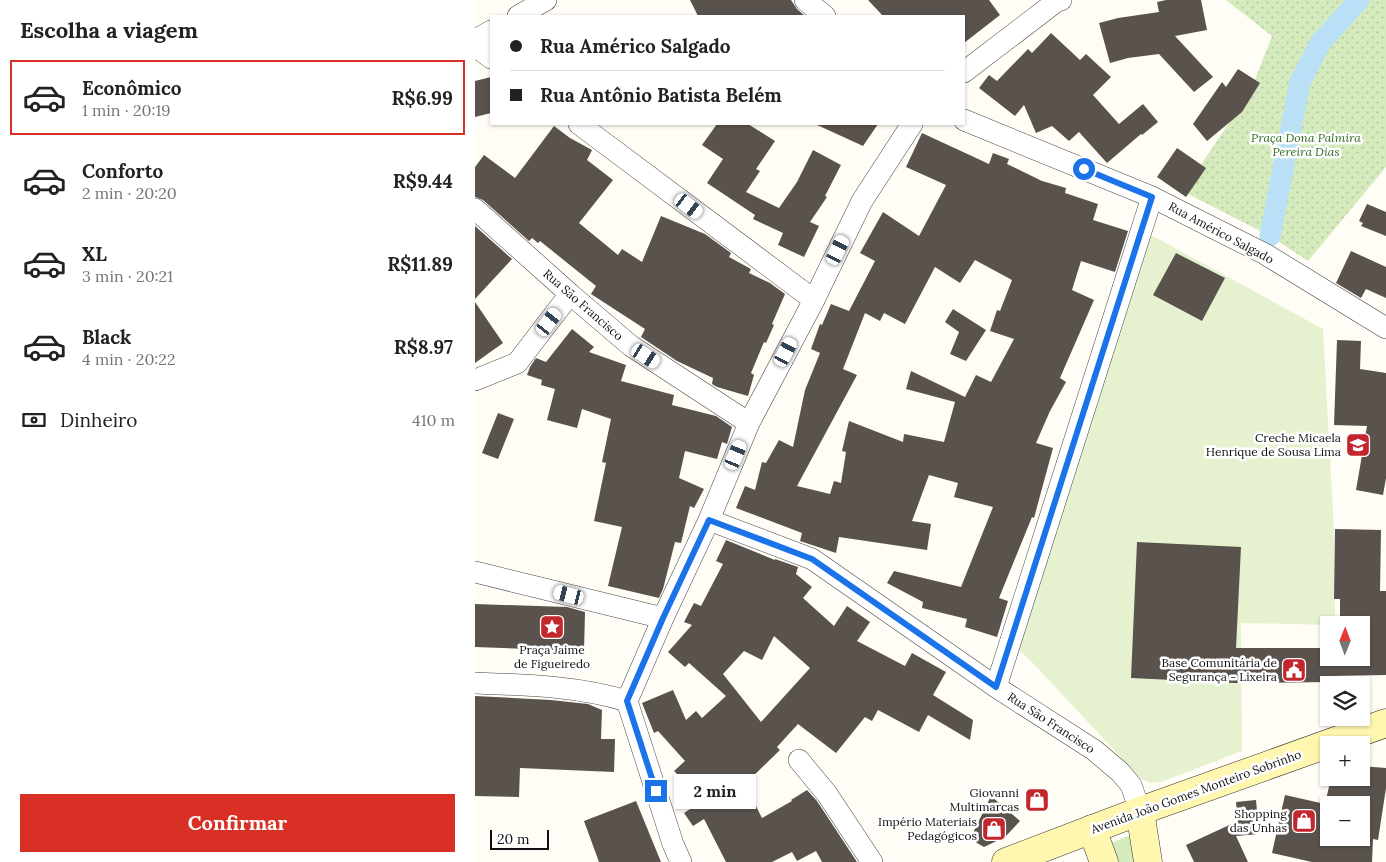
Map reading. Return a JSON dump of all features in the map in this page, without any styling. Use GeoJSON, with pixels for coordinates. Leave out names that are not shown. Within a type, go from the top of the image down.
{"type":"FeatureCollection","features":[{"type":"Feature","properties":{"kind":"main road","name":"Avenida João Gomes Monteiro Sobrinho"},"geometry":{"type":"LineString","coordinates":[[1006,862],[1140,811],[1386,723]]}},
{"type":"Feature","properties":{"kind":"main road"},"geometry":{"type":"LineString","coordinates":[[1140,811],[1148,862]]}},
{"type":"Feature","properties":{"kind":"main road"},"geometry":{"type":"LineString","coordinates":[[1092,829],[1104,862]]}},
{"type":"Feature","properties":{"kind":"street"},"geometry":{"type":"LineString","coordinates":[[519,15],[546,0]]}},
{"type":"Feature","properties":{"kind":"street"},"geometry":{"type":"LineString","coordinates":[[805,0],[824,15]]}},
{"type":"Feature","properties":{"kind":"street"},"geometry":{"type":"LineString","coordinates":[[965,71],[1058,0]]}},
{"type":"Feature","properties":{"kind":"street"},"geometry":{"type":"LineString","coordinates":[[475,40],[490,32]]}},
{"type":"Feature","properties":{"kind":"street"},"geometry":{"type":"LineString","coordinates":[[475,46],[490,57]]}},
{"type":"Feature","properties":{"kind":"street","name":"Rua Américo Salgado"},"geometry":{"type":"LineString","coordinates":[[965,120],[1152,197],[1265,254],[1386,328]]}},
{"type":"Feature","properties":{"kind":"street"},"geometry":{"type":"LineString","coordinates":[[580,125],[814,300]]}},
{"type":"Feature","properties":{"kind":"street"},"geometry":{"type":"LineString","coordinates":[[681,862],[673,844],[627,701],[709,520],[749,423],[814,300],[862,201],[911,125]]}},
{"type":"Feature","properties":{"kind":"street"},"geometry":{"type":"LineString","coordinates":[[996,687],[1152,197]]}},
{"type":"Feature","properties":{"kind":"street","name":"Rua São Francisco"},"geometry":{"type":"LineString","coordinates":[[475,209],[631,346],[749,423]]}},
{"type":"Feature","properties":{"kind":"street"},"geometry":{"type":"LineString","coordinates":[[475,380],[517,363],[570,294]]}},
{"type":"Feature","properties":{"kind":"street","name":"Rua São Francisco"},"geometry":{"type":"LineString","coordinates":[[709,520],[812,559],[996,687],[1094,750],[1120,772],[1131,785],[1140,811]]}},
{"type":"Feature","properties":{"kind":"street"},"geometry":{"type":"LineString","coordinates":[[475,572],[663,618]]}},
{"type":"Feature","properties":{"kind":"street"},"geometry":{"type":"LineString","coordinates":[[475,683],[555,686],[612,696],[627,701]]}},
{"type":"Feature","properties":{"kind":"street"},"geometry":{"type":"LineString","coordinates":[[799,760],[827,794],[872,862]]}},
{"type":"Feature","properties":{"kind":"green space","name":"Praça Dona Palmira Pereira Dias"},"geometry":{"type":"Polygon","coordinates":[[[1226,0],[1386,0],[1386,167],[1308,261],[1270,236],[1188,194],[1202,163],[1250,92],[1272,36],[1226,0]]]}},
{"type":"Feature","properties":{"kind":"green space"},"geometry":{"type":"Polygon","coordinates":[[[1153,236],[1323,329],[1334,531],[1335,616],[1320,616],[1320,625],[1241,623],[1242,751],[1161,782],[1150,783],[1140,778],[1019,650],[1139,241],[1153,236]]]}},
{"type":"Feature","properties":{"kind":"green space"},"geometry":{"type":"Polygon","coordinates":[[[1128,836],[1132,839],[1136,862],[1108,862],[1104,846],[1128,836]]]}},
{"type":"Feature","properties":{"kind":"building"},"geometry":{"type":"Polygon","coordinates":[[[690,0],[791,0],[804,15],[698,15],[690,0]]]}},
{"type":"Feature","properties":{"kind":"building"},"geometry":{"type":"Polygon","coordinates":[[[868,0],[989,0],[1000,15],[965,42],[965,15],[882,15],[868,0]]]}},
{"type":"Feature","properties":{"kind":"building"},"geometry":{"type":"Polygon","coordinates":[[[1166,0],[1201,0],[1207,30],[1175,36],[1213,77],[1194,92],[1159,54],[1128,58],[1110,63],[1099,23],[1159,12],[1157,2],[1166,0]]]}},
{"type":"Feature","properties":{"kind":"building"},"geometry":{"type":"Polygon","coordinates":[[[1051,33],[1080,60],[1086,54],[1111,77],[1093,95],[1119,124],[1143,104],[1158,122],[1107,163],[1079,132],[1069,141],[1052,126],[1036,133],[1024,105],[1015,116],[979,88],[989,75],[997,81],[1028,49],[1032,53],[1051,33]]]}},
{"type":"Feature","properties":{"kind":"building"},"geometry":{"type":"Polygon","coordinates":[[[1238,69],[1260,83],[1242,112],[1207,141],[1193,124],[1222,82],[1226,87],[1238,69]]]}},
{"type":"Feature","properties":{"kind":"building"},"geometry":{"type":"Polygon","coordinates":[[[490,77],[490,113],[475,117],[475,81],[490,77]]]}},
{"type":"Feature","properties":{"kind":"building"},"geometry":{"type":"Polygon","coordinates":[[[716,125],[750,125],[775,141],[756,169],[760,171],[746,192],[779,208],[797,182],[813,150],[841,165],[825,196],[827,197],[810,222],[819,226],[804,257],[778,245],[783,233],[753,219],[755,215],[707,183],[723,159],[702,145],[716,125]]]}},
{"type":"Feature","properties":{"kind":"building"},"geometry":{"type":"Polygon","coordinates":[[[817,125],[877,125],[863,146],[817,125]]]}},
{"type":"Feature","properties":{"kind":"building"},"geometry":{"type":"Polygon","coordinates":[[[554,126],[570,138],[592,150],[587,160],[613,180],[579,223],[618,255],[622,249],[642,262],[661,216],[705,234],[731,253],[729,257],[751,269],[749,273],[770,283],[785,294],[772,324],[774,325],[766,343],[764,342],[751,373],[754,375],[748,396],[717,387],[712,384],[713,378],[677,361],[641,337],[645,329],[591,294],[596,286],[540,241],[538,243],[532,238],[529,241],[483,200],[475,197],[475,167],[484,155],[515,178],[554,126]]]}},
{"type":"Feature","properties":{"kind":"building"},"geometry":{"type":"Polygon","coordinates":[[[922,133],[989,164],[993,153],[1009,159],[1007,164],[1042,181],[1066,188],[1065,193],[1098,204],[1093,220],[1128,231],[1115,272],[1081,261],[1072,290],[1094,300],[1060,378],[1066,382],[1050,411],[1036,443],[1053,448],[1034,518],[1032,517],[999,598],[1008,601],[997,637],[965,627],[967,619],[922,608],[923,602],[887,583],[894,571],[961,587],[993,507],[954,497],[958,483],[929,475],[912,521],[931,524],[927,550],[839,537],[836,553],[800,541],[802,533],[736,508],[745,486],[755,490],[762,462],[766,463],[779,440],[793,447],[805,390],[820,353],[811,349],[820,324],[822,325],[831,304],[849,311],[875,261],[860,253],[883,212],[919,236],[946,185],[906,167],[922,133]],[[975,260],[960,283],[935,267],[905,324],[884,313],[880,321],[865,313],[843,369],[857,375],[797,486],[830,494],[834,481],[841,483],[846,452],[842,451],[849,421],[903,442],[904,434],[944,442],[955,402],[906,389],[911,371],[965,397],[976,375],[991,382],[1014,339],[990,331],[997,310],[1000,311],[1012,280],[975,260]]]}},
{"type":"Feature","properties":{"kind":"building"},"geometry":{"type":"Polygon","coordinates":[[[1177,148],[1206,168],[1186,197],[1157,177],[1177,148]]]}},
{"type":"Feature","properties":{"kind":"building"},"geometry":{"type":"Polygon","coordinates":[[[1367,204],[1386,212],[1386,236],[1361,226],[1363,223],[1359,221],[1367,204]]]}},
{"type":"Feature","properties":{"kind":"building"},"geometry":{"type":"Polygon","coordinates":[[[475,226],[512,259],[475,299],[475,226]]]}},
{"type":"Feature","properties":{"kind":"building"},"geometry":{"type":"Polygon","coordinates":[[[1351,251],[1386,267],[1386,298],[1366,289],[1361,298],[1336,283],[1351,251]]]}},
{"type":"Feature","properties":{"kind":"building"},"geometry":{"type":"Polygon","coordinates":[[[1176,253],[1225,278],[1202,321],[1153,295],[1176,253]]]}},
{"type":"Feature","properties":{"kind":"building"},"geometry":{"type":"Polygon","coordinates":[[[475,302],[503,343],[475,363],[475,302]]]}},
{"type":"Feature","properties":{"kind":"building"},"geometry":{"type":"Polygon","coordinates":[[[953,309],[986,330],[966,361],[950,354],[959,332],[945,322],[953,309]]]}},
{"type":"Feature","properties":{"kind":"building"},"geometry":{"type":"Polygon","coordinates":[[[572,329],[594,347],[589,352],[626,365],[621,381],[674,395],[672,405],[716,416],[732,427],[727,444],[722,442],[717,459],[685,451],[679,478],[704,489],[694,508],[690,506],[681,543],[675,542],[659,598],[608,586],[622,527],[594,521],[606,463],[602,462],[611,419],[582,409],[577,428],[547,420],[555,389],[541,385],[542,380],[527,375],[536,358],[546,362],[572,329]]]}},
{"type":"Feature","properties":{"kind":"building"},"geometry":{"type":"Polygon","coordinates":[[[1337,340],[1361,341],[1360,369],[1386,373],[1386,478],[1383,495],[1356,490],[1367,426],[1334,425],[1337,340]]]}},
{"type":"Feature","properties":{"kind":"building"},"geometry":{"type":"Polygon","coordinates":[[[498,413],[514,419],[498,459],[482,453],[498,413]]]}},
{"type":"Feature","properties":{"kind":"building"},"geometry":{"type":"Polygon","coordinates":[[[1335,529],[1381,530],[1380,591],[1386,591],[1386,675],[1320,676],[1320,682],[1235,683],[1131,678],[1137,542],[1241,547],[1236,648],[1320,648],[1320,666],[1370,666],[1370,616],[1340,616],[1340,599],[1334,599],[1335,529]]]}},
{"type":"Feature","properties":{"kind":"building"},"geometry":{"type":"Polygon","coordinates":[[[726,540],[775,560],[798,567],[796,574],[812,587],[803,598],[834,626],[847,606],[870,622],[857,641],[905,666],[912,653],[946,672],[933,695],[973,720],[970,740],[928,715],[919,732],[878,710],[872,721],[865,717],[836,753],[798,724],[777,747],[780,750],[745,784],[762,818],[807,790],[817,801],[857,862],[822,862],[816,851],[797,861],[792,852],[772,862],[726,862],[704,819],[693,826],[684,813],[704,800],[674,771],[685,761],[658,731],[654,733],[642,703],[673,690],[686,720],[696,711],[702,718],[726,696],[689,663],[685,667],[668,652],[692,625],[684,622],[694,603],[701,606],[723,564],[716,561],[726,540]],[[774,636],[762,660],[744,651],[723,674],[761,722],[810,668],[774,636]]]}},
{"type":"Feature","properties":{"kind":"building"},"geometry":{"type":"Polygon","coordinates":[[[475,604],[567,607],[585,612],[584,651],[475,647],[475,604]]]}},
{"type":"Feature","properties":{"kind":"building"},"geometry":{"type":"Polygon","coordinates":[[[475,696],[588,704],[602,710],[601,739],[615,739],[614,772],[520,768],[519,797],[475,796],[475,696]]]}},
{"type":"Feature","properties":{"kind":"building","name":"Shopping das Unhas"},"geometry":{"type":"Polygon","coordinates":[[[1370,767],[1386,768],[1386,788],[1378,840],[1373,839],[1372,862],[1312,862],[1272,853],[1285,795],[1320,803],[1320,846],[1370,846],[1370,796],[1327,796],[1329,786],[1370,786],[1370,767]]]}},
{"type":"Feature","properties":{"kind":"building","name":"Império Materiais Pedagógicos"},"geometry":{"type":"Polygon","coordinates":[[[991,796],[1020,821],[1005,837],[984,847],[970,839],[991,796]]]}},
{"type":"Feature","properties":{"kind":"building"},"geometry":{"type":"Polygon","coordinates":[[[1256,800],[1259,834],[1236,836],[1248,862],[1194,862],[1186,845],[1238,821],[1236,802],[1256,800]]]}},
{"type":"Feature","properties":{"kind":"building"},"geometry":{"type":"Polygon","coordinates":[[[636,801],[661,862],[599,862],[584,821],[636,801]]]}},
{"type":"Feature","properties":{"kind":"waterway"},"geometry":{"type":"LineString","coordinates":[[1270,236],[1300,82],[1321,42],[1359,0]]}},
{"type":"Feature","properties":{"kind":"place","name":"Creche Micaela Henrique de Sousa Lima"},"geometry":{"type":"Point","coordinates":[1358,445]}},
{"type":"Feature","properties":{"kind":"place","name":"Praça Jaime de Figueiredo"},"geometry":{"type":"Point","coordinates":[552,627]}},
{"type":"Feature","properties":{"kind":"place","name":"Base Comunitária de Segurança - Lixeira"},"geometry":{"type":"Point","coordinates":[1294,670]}},
{"type":"Feature","properties":{"kind":"place","name":"Giovanni Multimarcas"},"geometry":{"type":"Point","coordinates":[1037,800]}},
{"type":"Feature","properties":{"kind":"place","name":"Shopping das Unhas"},"geometry":{"type":"Point","coordinates":[1304,821]}},
{"type":"Feature","properties":{"kind":"place","name":"Império Materiais Pedagógicos"},"geometry":{"type":"Point","coordinates":[994,829]}},
{"type":"Feature","properties":{"kind":"route"},"geometry":{"type":"LineString","coordinates":[[656,791],[627,701],[709,520],[812,559],[996,687],[1152,197],[1084,169]]}}]}
